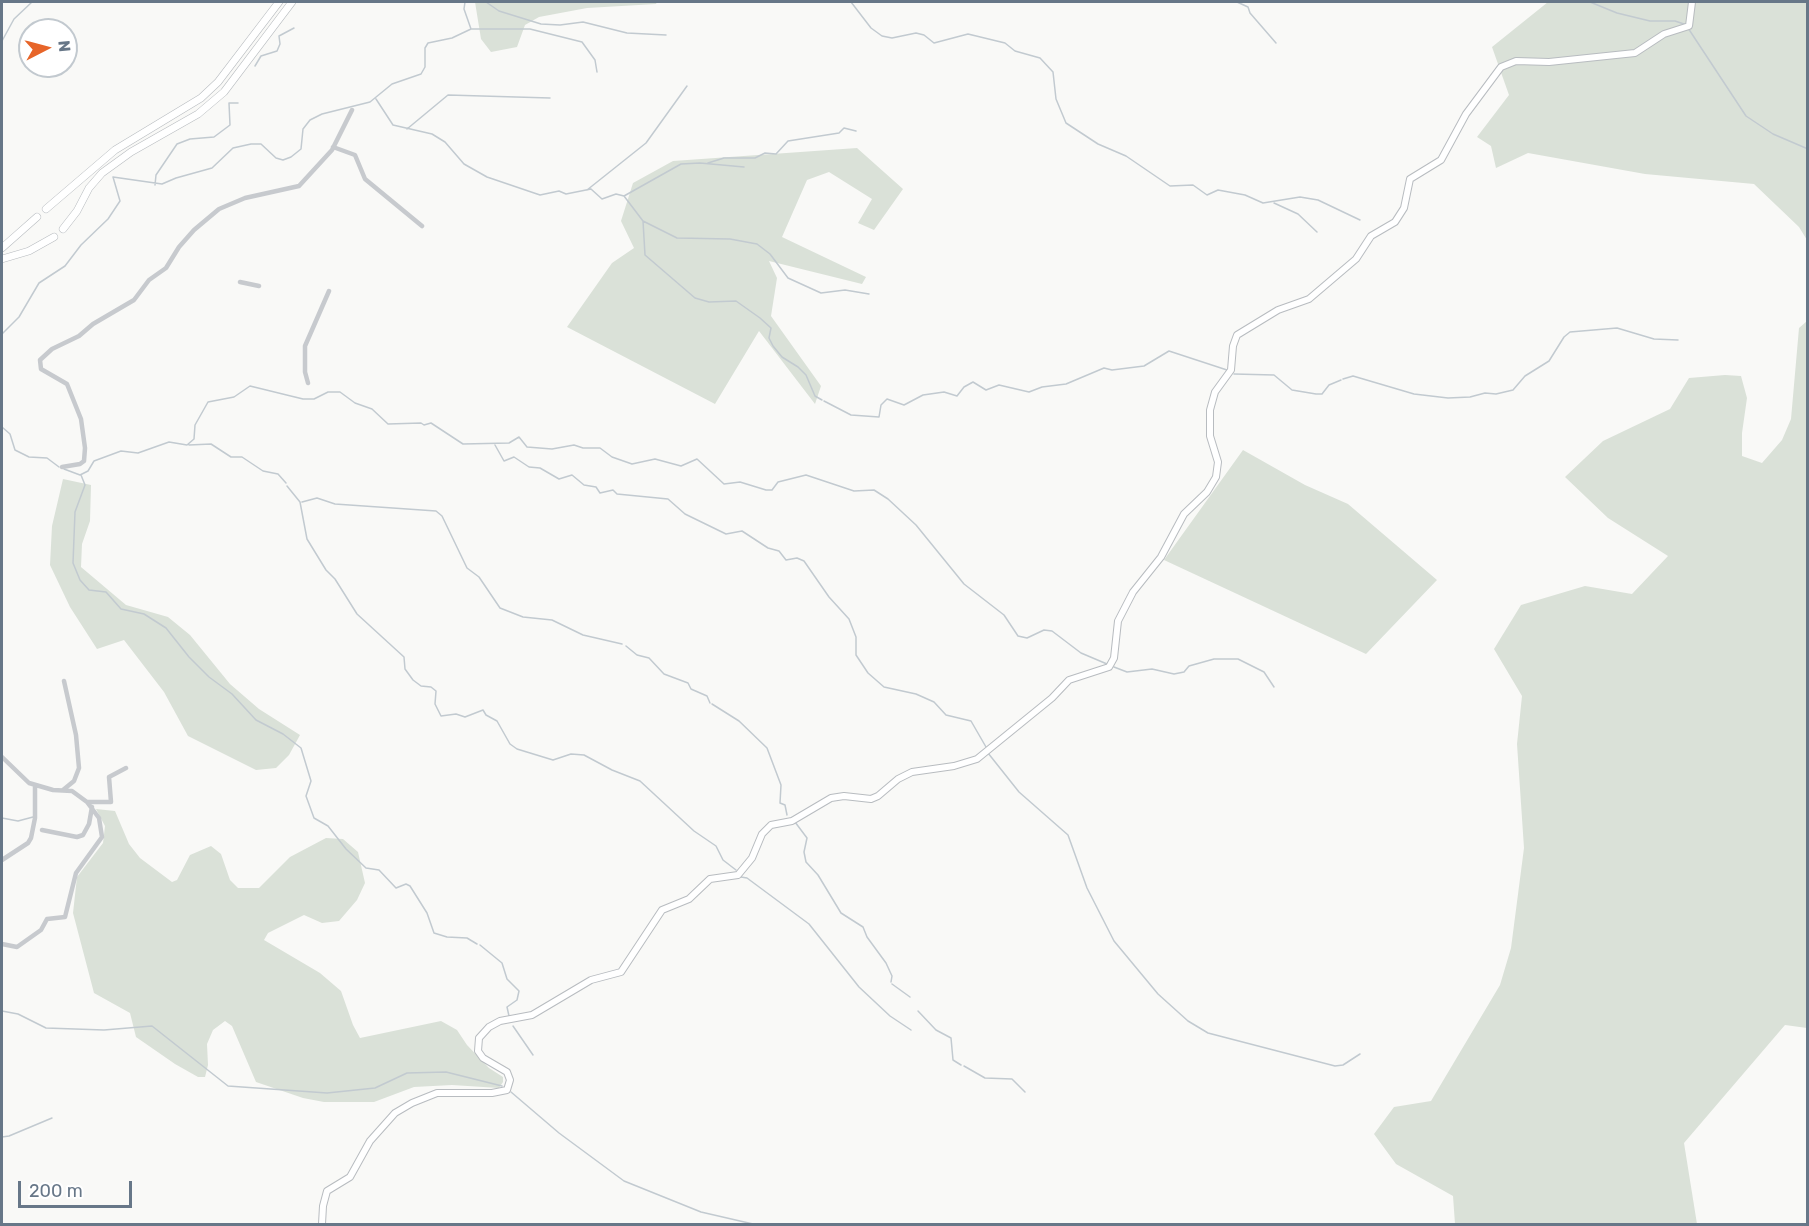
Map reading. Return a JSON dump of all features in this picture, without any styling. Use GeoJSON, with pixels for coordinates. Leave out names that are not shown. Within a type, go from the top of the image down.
{"type":"FeatureCollection","features":[{"type":"Feature","properties":{"kind":"highway"},"geometry":{"type":"LineString","coordinates":[[46,209],[115,150],[206,94],[279,2]]}},
{"type":"Feature","properties":{"kind":"highway"},"geometry":{"type":"LineString","coordinates":[[63,229],[77,211],[89,188],[102,173],[131,152],[198,114],[224,92],[292,2]]}},
{"type":"Feature","properties":{"kind":"highway"},"geometry":{"type":"LineString","coordinates":[[2,248],[37,217]]}},
{"type":"Feature","properties":{"kind":"highway"},"geometry":{"type":"LineString","coordinates":[[3,258],[29,251],[54,237]]}},
{"type":"Feature","properties":{"kind":"main road"},"geometry":{"type":"LineString","coordinates":[[322,1224],[327,1191],[350,1177],[370,1141],[400,1110],[437,1093],[492,1094],[507,1090],[510,1080],[507,1072],[483,1058],[477,1048],[479,1038],[489,1027],[500,1020],[532,1015],[591,980],[621,972],[662,910],[689,899],[710,879],[738,875],[752,858],[762,834],[771,825],[792,821],[831,798],[844,796],[871,799],[898,779],[912,772],[954,766],[978,759],[1070,680],[1109,667],[1114,658],[1118,621],[1133,592],[1161,557],[1184,514],[1207,492],[1216,477],[1218,462],[1210,436],[1210,410],[1219,386],[1232,370],[1233,346],[1237,335],[1278,310],[1310,299],[1356,259],[1371,236],[1395,222],[1404,208],[1410,179],[1441,160],[1466,114],[1506,64],[1628,54],[1645,48],[1664,34],[1687,28],[1692,2]]}},
{"type":"Feature","properties":{"kind":"street"},"geometry":{"type":"LineString","coordinates":[[62,467],[84,461],[81,419],[67,384],[41,369],[40,360],[52,349],[79,336],[93,324],[134,300],[151,278],[166,268],[186,239],[214,213],[245,198],[297,188],[333,147],[352,110]]}},
{"type":"Feature","properties":{"kind":"street"},"geometry":{"type":"LineString","coordinates":[[333,147],[355,155],[365,179],[422,226]]}},
{"type":"Feature","properties":{"kind":"street"},"geometry":{"type":"LineString","coordinates":[[240,282],[259,286]]}},
{"type":"Feature","properties":{"kind":"street"},"geometry":{"type":"LineString","coordinates":[[308,383],[305,372],[305,346],[329,291]]}},
{"type":"Feature","properties":{"kind":"street"},"geometry":{"type":"LineString","coordinates":[[61,792],[74,781],[79,768],[76,735],[63,681]]}},
{"type":"Feature","properties":{"kind":"street"},"geometry":{"type":"LineString","coordinates":[[2,757],[35,786],[61,792],[72,791],[87,802],[99,818],[102,837],[76,873],[65,917],[47,919],[41,930],[17,947],[2,944]]}},
{"type":"Feature","properties":{"kind":"street"},"geometry":{"type":"LineString","coordinates":[[87,802],[111,802],[109,777],[126,768]]}},
{"type":"Feature","properties":{"kind":"street"},"geometry":{"type":"LineString","coordinates":[[2,860],[28,843],[31,838],[35,818],[35,786]]}},
{"type":"Feature","properties":{"kind":"street"},"geometry":{"type":"LineString","coordinates":[[42,830],[77,837],[83,835],[89,825],[92,807]]}},
{"type":"Feature","properties":{"kind":"shaded area"},"geometry":{"type":"Polygon","coordinates":[[[475,2],[657,2],[656,4],[587,8],[539,17],[525,25],[517,47],[491,52],[481,39],[475,2]]]}},
{"type":"Feature","properties":{"kind":"shaded area"},"geometry":{"type":"Polygon","coordinates":[[[1548,2],[1807,2],[1807,240],[1799,227],[1754,184],[1645,174],[1528,153],[1496,168],[1491,146],[1477,137],[1509,95],[1492,47],[1548,2]]]}},
{"type":"Feature","properties":{"kind":"shaded area"},"geometry":{"type":"Polygon","coordinates":[[[857,148],[903,189],[874,230],[858,223],[872,199],[829,172],[807,180],[782,237],[866,277],[862,284],[769,261],[777,278],[771,316],[821,386],[815,404],[759,331],[715,404],[567,327],[612,263],[634,248],[621,221],[633,183],[673,161],[857,148]]]}},
{"type":"Feature","properties":{"kind":"shaded area"},"geometry":{"type":"Polygon","coordinates":[[[1807,321],[1807,1028],[1785,1025],[1684,1143],[1697,1224],[1455,1224],[1453,1196],[1396,1164],[1374,1134],[1394,1107],[1431,1101],[1500,985],[1511,948],[1524,848],[1517,744],[1522,696],[1494,649],[1521,605],[1585,586],[1632,594],[1668,556],[1608,518],[1565,477],[1603,441],[1670,409],[1689,378],[1725,375],[1741,376],[1747,398],[1742,433],[1742,456],[1762,463],[1782,440],[1791,419],[1799,328],[1807,321]]]}},
{"type":"Feature","properties":{"kind":"shaded area"},"geometry":{"type":"Polygon","coordinates":[[[1243,450],[1305,485],[1348,504],[1437,580],[1366,654],[1164,560],[1243,450]]]}},
{"type":"Feature","properties":{"kind":"shaded area"},"geometry":{"type":"Polygon","coordinates":[[[63,479],[91,485],[90,521],[82,544],[81,567],[126,605],[168,617],[190,635],[230,684],[259,709],[300,735],[289,755],[276,768],[256,770],[188,736],[164,692],[124,640],[97,649],[70,607],[50,565],[52,526],[63,479]]]}},
{"type":"Feature","properties":{"kind":"shaded area"},"geometry":{"type":"Polygon","coordinates":[[[96,809],[115,811],[129,844],[140,858],[172,882],[177,880],[190,855],[211,846],[221,854],[230,880],[238,888],[259,888],[290,857],[326,838],[343,839],[358,852],[365,883],[357,900],[339,921],[322,923],[304,915],[268,933],[264,940],[320,973],[341,991],[360,1038],[441,1021],[457,1030],[467,1045],[489,1068],[503,1077],[499,1088],[452,1085],[414,1087],[374,1102],[324,1102],[303,1098],[256,1082],[232,1026],[225,1021],[213,1030],[207,1044],[208,1065],[205,1077],[198,1077],[175,1064],[136,1037],[130,1013],[94,993],[73,913],[77,877],[103,843],[105,826],[96,809]]]}},
{"type":"Feature","properties":{"kind":"waterway"},"geometry":{"type":"LineString","coordinates":[[2,41],[14,19],[32,2]]}},
{"type":"Feature","properties":{"kind":"waterway"},"geometry":{"type":"LineString","coordinates":[[2,334],[19,317],[39,283],[65,266],[81,245],[108,219],[120,201],[113,177],[162,184],[212,168],[233,148],[251,144],[261,144],[276,158],[283,160],[291,157],[301,149],[303,129],[310,120],[322,114],[370,102],[392,84],[421,74],[425,67],[425,48],[428,43],[452,38],[471,29],[464,9],[465,2]]}},
{"type":"Feature","properties":{"kind":"waterway"},"geometry":{"type":"LineString","coordinates":[[486,2],[499,11],[541,24],[560,25],[583,22],[627,33],[666,35]]}},
{"type":"Feature","properties":{"kind":"waterway"},"geometry":{"type":"LineString","coordinates":[[851,2],[871,28],[882,36],[892,38],[916,33],[924,35],[934,43],[968,34],[1005,43],[1015,51],[1040,58],[1053,72],[1056,99],[1066,123],[1098,144],[1126,156],[1170,186],[1193,185],[1207,195],[1218,190],[1245,195],[1263,203],[1300,197],[1318,200],[1360,220]]}},
{"type":"Feature","properties":{"kind":"waterway"},"geometry":{"type":"LineString","coordinates":[[1237,2],[1248,7],[1250,13],[1276,43]]}},
{"type":"Feature","properties":{"kind":"waterway"},"geometry":{"type":"LineString","coordinates":[[1590,2],[1617,13],[1650,21],[1675,21],[1684,24]]}},
{"type":"Feature","properties":{"kind":"waterway"},"geometry":{"type":"LineString","coordinates":[[255,66],[261,56],[277,51],[280,44],[279,36],[294,28]]}},
{"type":"Feature","properties":{"kind":"waterway"},"geometry":{"type":"LineString","coordinates":[[1688,28],[1746,116],[1773,134],[1808,149]]}},
{"type":"Feature","properties":{"kind":"waterway"},"geometry":{"type":"LineString","coordinates":[[472,29],[530,29],[582,42],[595,60],[597,72]]}},
{"type":"Feature","properties":{"kind":"waterway"},"geometry":{"type":"LineString","coordinates":[[587,190],[646,143],[687,86]]}},
{"type":"Feature","properties":{"kind":"waterway"},"geometry":{"type":"LineString","coordinates":[[407,129],[448,95],[550,98]]}},
{"type":"Feature","properties":{"kind":"waterway"},"geometry":{"type":"LineString","coordinates":[[376,99],[393,125],[432,134],[445,142],[464,164],[487,177],[540,195],[559,191],[566,194],[591,189],[602,199],[616,194],[624,196],[643,221],[645,255],[695,298],[709,302],[736,301],[760,318],[771,328],[769,338],[773,346],[782,357],[806,375],[815,396],[822,400]]}},
{"type":"Feature","properties":{"kind":"waterway"},"geometry":{"type":"LineString","coordinates":[[155,185],[156,175],[177,144],[190,139],[214,137],[230,125],[229,103],[238,103]]}},
{"type":"Feature","properties":{"kind":"waterway"},"geometry":{"type":"LineString","coordinates":[[708,163],[724,158],[755,158],[765,153],[776,154],[788,141],[839,133],[844,128],[856,131]]}},
{"type":"Feature","properties":{"kind":"waterway"},"geometry":{"type":"LineString","coordinates":[[624,196],[681,164],[700,163],[744,167]]}},
{"type":"Feature","properties":{"kind":"waterway"},"geometry":{"type":"LineString","coordinates":[[1274,203],[1298,214],[1317,232]]}},
{"type":"Feature","properties":{"kind":"waterway"},"geometry":{"type":"LineString","coordinates":[[643,221],[677,238],[730,239],[757,244],[770,254],[788,278],[821,293],[845,290],[869,294]]}},
{"type":"Feature","properties":{"kind":"waterway"},"geometry":{"type":"LineString","coordinates":[[1343,379],[1353,376],[1414,394],[1448,398],[1470,397],[1485,393],[1496,394],[1513,390],[1525,376],[1549,361],[1564,337],[1570,332],[1617,328],[1654,339],[1678,340]]}},
{"type":"Feature","properties":{"kind":"waterway"},"geometry":{"type":"LineString","coordinates":[[824,401],[851,415],[879,417],[881,405],[887,399],[904,405],[923,395],[944,392],[957,396],[964,387],[973,382],[986,390],[999,385],[1029,392],[1042,387],[1066,384],[1104,368],[1112,370],[1144,366],[1169,351],[1227,370]]}},
{"type":"Feature","properties":{"kind":"waterway"},"geometry":{"type":"LineString","coordinates":[[1234,374],[1274,375],[1292,390],[1316,394],[1322,394],[1329,385],[1341,380]]}},
{"type":"Feature","properties":{"kind":"waterway"},"geometry":{"type":"LineString","coordinates":[[64,469],[80,475],[88,471],[94,461],[121,451],[138,453],[169,442],[187,445],[194,439],[195,425],[208,402],[234,397],[250,386],[303,399],[314,399],[328,392],[340,392],[355,403],[372,409],[388,424],[421,423],[424,425],[431,423],[463,444],[509,443],[519,437],[527,447],[552,449],[574,445],[583,448],[600,448],[612,457],[632,464],[655,459],[681,466],[697,459],[724,484],[740,482],[766,490],[772,490],[778,482],[806,475],[854,491],[874,490],[888,499],[916,525],[964,584],[1004,615],[1018,636],[1027,638],[1044,630],[1052,631],[1081,653],[1107,664]]}},
{"type":"Feature","properties":{"kind":"waterway"},"geometry":{"type":"LineString","coordinates":[[2,427],[10,434],[15,450],[29,457],[47,458],[59,467]]}},
{"type":"Feature","properties":{"kind":"waterway"},"geometry":{"type":"LineString","coordinates":[[189,445],[211,444],[231,457],[242,457],[263,471],[278,474],[286,483]]}},
{"type":"Feature","properties":{"kind":"waterway"},"geometry":{"type":"LineString","coordinates":[[495,445],[504,461],[514,457],[529,467],[540,468],[559,479],[572,475],[584,485],[596,487],[600,493],[613,490],[617,494],[668,499],[685,514],[726,534],[742,531],[768,548],[779,551],[786,560],[797,558],[804,561],[829,597],[849,619],[856,637],[856,655],[868,673],[884,687],[916,694],[934,702],[946,715],[971,721],[986,747]]}},
{"type":"Feature","properties":{"kind":"waterway"},"geometry":{"type":"LineString","coordinates":[[81,475],[85,485],[75,512],[73,563],[80,580],[89,590],[106,592],[121,609],[144,614],[166,628],[189,657],[209,677],[232,694],[256,720],[283,734],[301,748],[311,781],[306,796],[314,818],[328,826],[346,849],[366,868],[379,870],[396,888],[406,884],[410,886],[427,913],[434,933],[447,937],[467,938],[477,944]]}},
{"type":"Feature","properties":{"kind":"waterway"},"geometry":{"type":"LineString","coordinates":[[287,486],[300,502],[307,539],[326,570],[335,579],[357,614],[404,657],[405,669],[413,680],[421,686],[431,687],[436,691],[435,704],[441,716],[456,714],[465,717],[483,710],[486,715],[497,721],[510,744],[517,749],[553,760],[571,754],[584,755],[612,770],[640,781],[694,831],[716,846],[723,860],[736,870]]}},
{"type":"Feature","properties":{"kind":"waterway"},"geometry":{"type":"LineString","coordinates":[[302,502],[317,498],[335,504],[436,511],[442,516],[467,568],[479,577],[500,608],[523,617],[552,620],[583,635],[622,644]]}},
{"type":"Feature","properties":{"kind":"waterway"},"geometry":{"type":"LineString","coordinates":[[626,646],[637,655],[649,658],[664,674],[688,683],[691,689],[707,696],[710,703]]}},
{"type":"Feature","properties":{"kind":"waterway"},"geometry":{"type":"LineString","coordinates":[[1114,667],[1127,672],[1152,669],[1174,674],[1184,672],[1189,666],[1214,659],[1238,659],[1264,672],[1274,687]]}},
{"type":"Feature","properties":{"kind":"waterway"},"geometry":{"type":"LineString","coordinates":[[712,704],[739,721],[767,748],[781,785],[780,803],[785,805],[787,815]]}},
{"type":"Feature","properties":{"kind":"waterway"},"geometry":{"type":"LineString","coordinates":[[988,753],[1019,792],[1068,835],[1087,888],[1114,941],[1158,994],[1188,1021],[1208,1033],[1335,1066],[1343,1065],[1360,1054]]}},
{"type":"Feature","properties":{"kind":"waterway"},"geometry":{"type":"LineString","coordinates":[[2,818],[18,821],[33,817]]}},
{"type":"Feature","properties":{"kind":"waterway"},"geometry":{"type":"LineString","coordinates":[[795,822],[807,838],[804,852],[806,862],[818,875],[841,913],[863,927],[867,937],[886,963],[892,976],[891,982]]}},
{"type":"Feature","properties":{"kind":"waterway"},"geometry":{"type":"LineString","coordinates":[[741,877],[747,878],[809,924],[859,987],[890,1016],[911,1030]]}},
{"type":"Feature","properties":{"kind":"waterway"},"geometry":{"type":"LineString","coordinates":[[480,945],[502,963],[507,979],[519,991],[517,1000],[507,1007],[509,1016]]}},
{"type":"Feature","properties":{"kind":"waterway"},"geometry":{"type":"LineString","coordinates":[[892,984],[910,997]]}},
{"type":"Feature","properties":{"kind":"waterway"},"geometry":{"type":"LineString","coordinates":[[2,1011],[18,1014],[46,1028],[104,1030],[152,1026],[228,1086],[327,1093],[375,1088],[407,1073],[446,1072],[502,1086]]}},
{"type":"Feature","properties":{"kind":"waterway"},"geometry":{"type":"LineString","coordinates":[[918,1011],[936,1030],[951,1038],[953,1060],[961,1065]]}},
{"type":"Feature","properties":{"kind":"waterway"},"geometry":{"type":"LineString","coordinates":[[513,1026],[533,1055]]}},
{"type":"Feature","properties":{"kind":"waterway"},"geometry":{"type":"LineString","coordinates":[[964,1066],[985,1078],[1012,1079],[1025,1092]]}},
{"type":"Feature","properties":{"kind":"waterway"},"geometry":{"type":"LineString","coordinates":[[511,1092],[559,1133],[624,1181],[701,1212],[753,1224]]}},
{"type":"Feature","properties":{"kind":"waterway"},"geometry":{"type":"LineString","coordinates":[[2,1137],[52,1118]]}}]}
